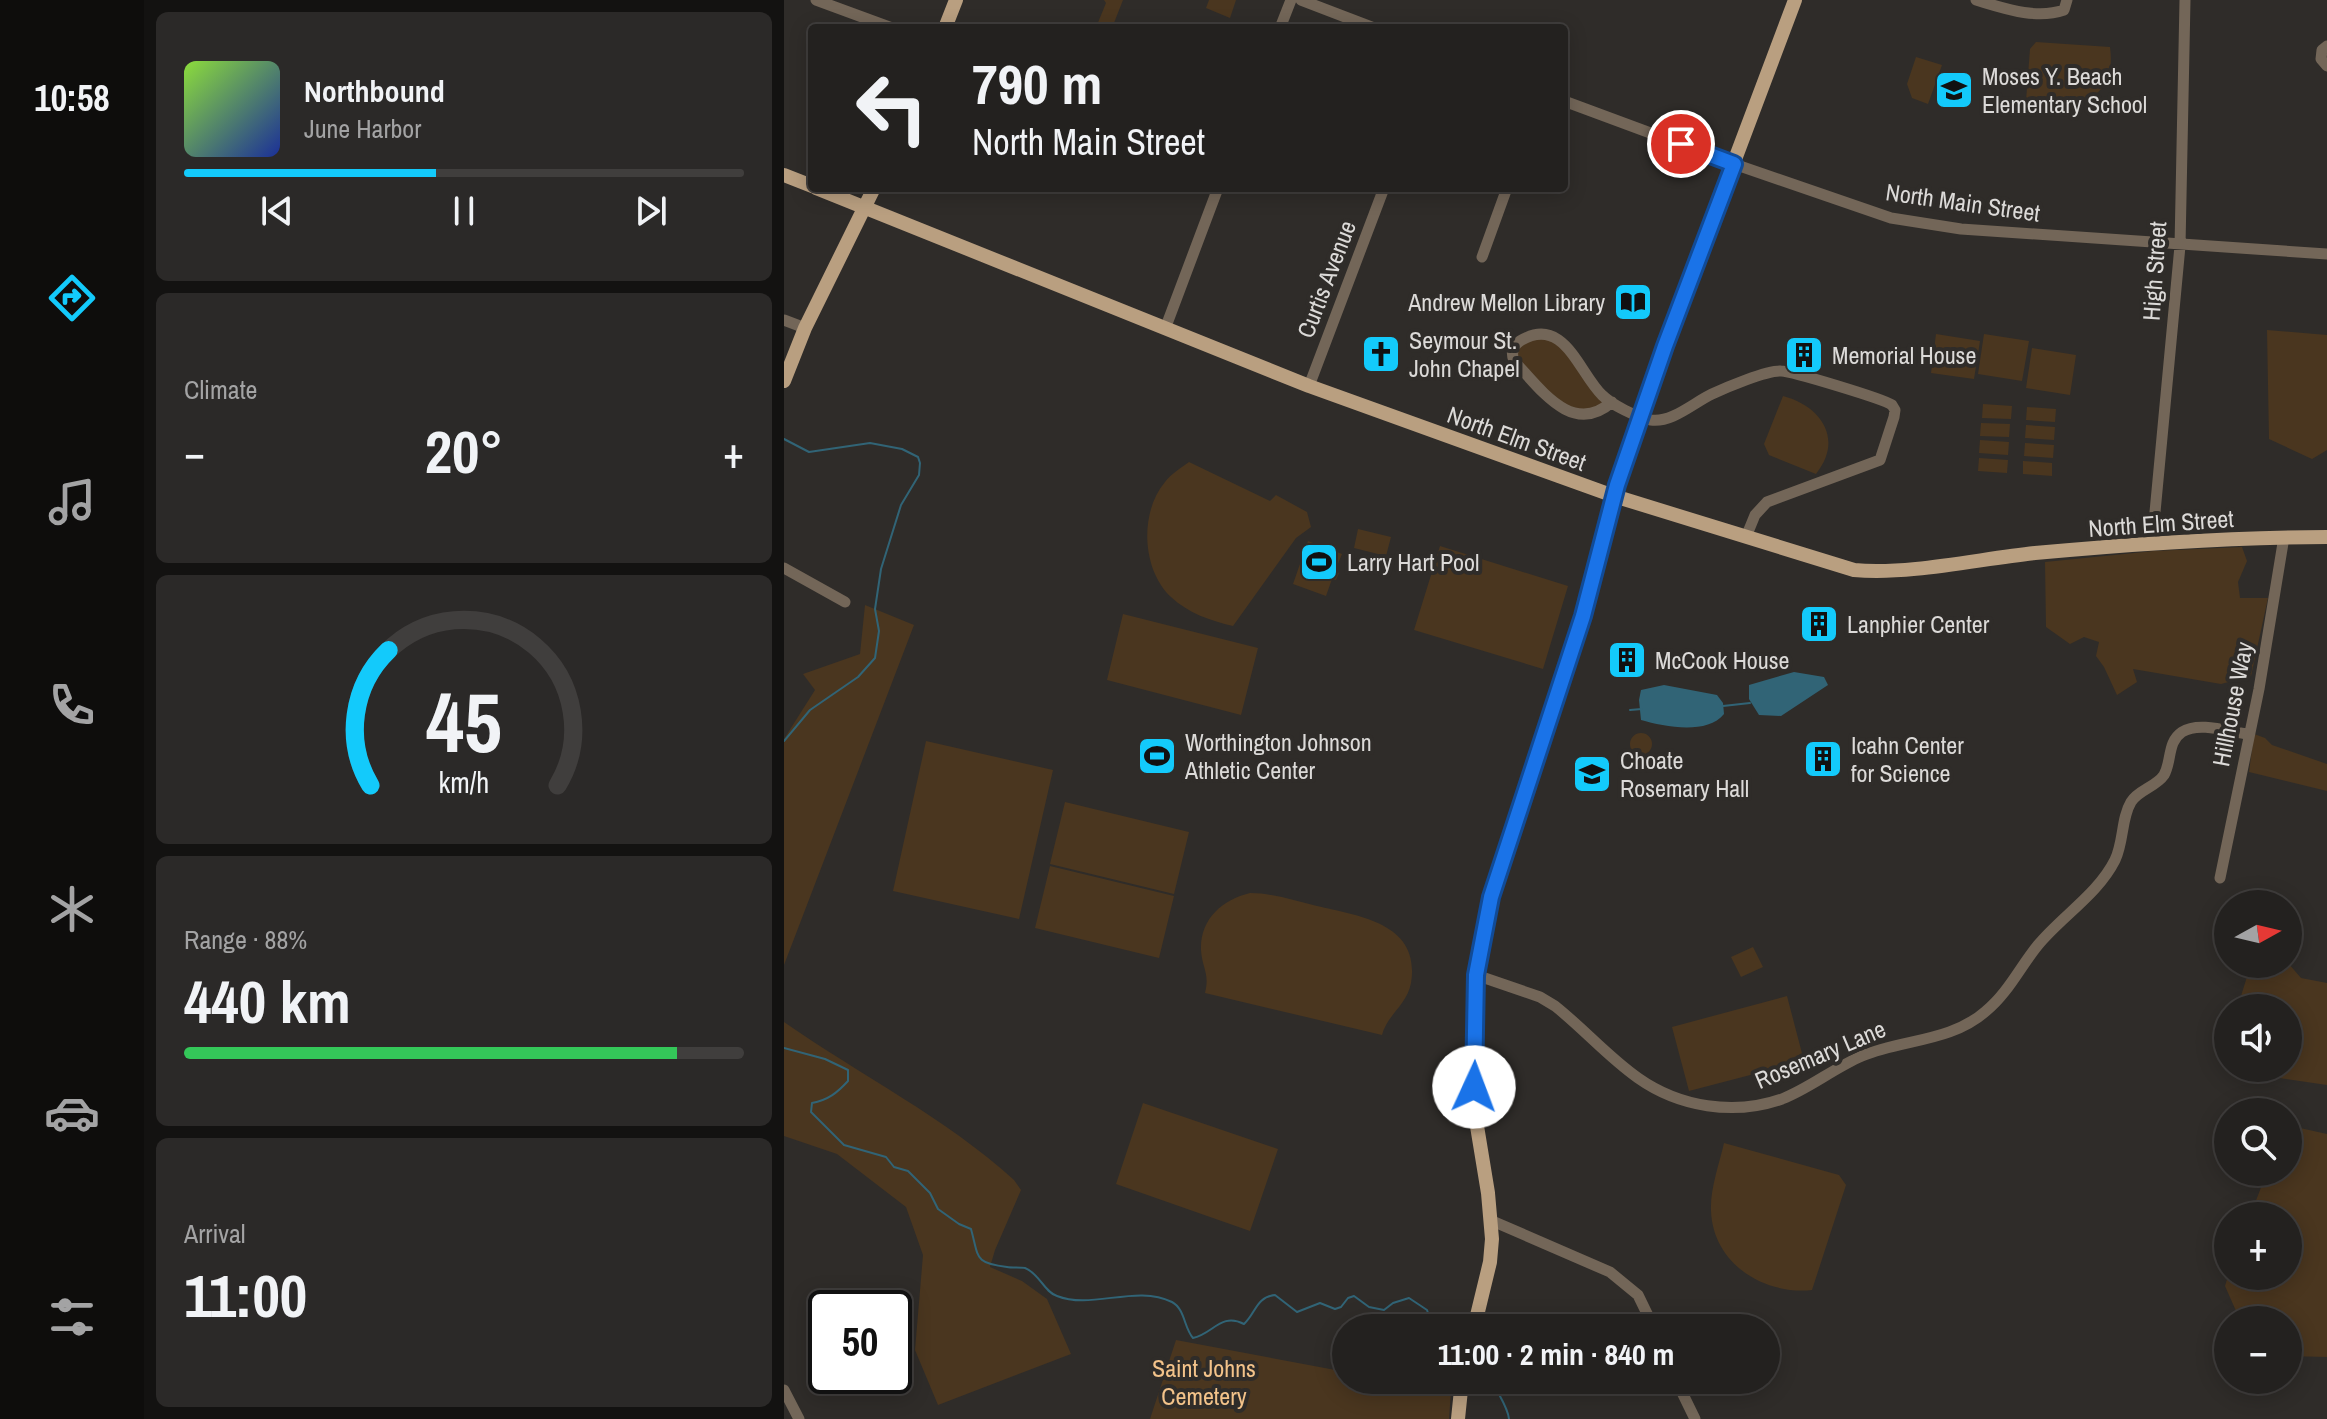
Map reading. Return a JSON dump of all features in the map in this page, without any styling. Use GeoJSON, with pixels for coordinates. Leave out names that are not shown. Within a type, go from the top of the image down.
{"type":"FeatureCollection","features":[{"type":"Feature","properties":{"kind":"main road"},"geometry":{"type":"LineString","coordinates":[[947,24],[956,0]]}},
{"type":"Feature","properties":{"kind":"main road"},"geometry":{"type":"LineString","coordinates":[[1477,1314],[1490,1262],[1490,1220],[1478,1141],[1474,1087],[1476,975],[1491,897],[1583,616],[1614,496],[1641,416],[1795,0]]}},
{"type":"Feature","properties":{"kind":"main road","name":"North Elm Street"},"geometry":{"type":"LineString","coordinates":[[784,175],[808,185]]}},
{"type":"Feature","properties":{"kind":"main road","name":"North Elm Street"},"geometry":{"type":"LineString","coordinates":[[826,192],[1309,386],[1614,496],[1854,570],[1871,571],[2152,544],[2327,537]]}},
{"type":"Feature","properties":{"kind":"main road"},"geometry":{"type":"LineString","coordinates":[[784,381],[805,328],[872,192]]}},
{"type":"Feature","properties":{"kind":"main road"},"geometry":{"type":"LineString","coordinates":[[1458,1419],[1461,1394]]}},
{"type":"Feature","properties":{"kind":"street"},"geometry":{"type":"LineString","coordinates":[[816,0],[881,24]]}},
{"type":"Feature","properties":{"kind":"street"},"geometry":{"type":"LineString","coordinates":[[1282,24],[1291,0]]}},
{"type":"Feature","properties":{"kind":"street"},"geometry":{"type":"LineString","coordinates":[[1301,0],[1364,24]]}},
{"type":"Feature","properties":{"kind":"street"},"geometry":{"type":"LineString","coordinates":[[1976,0],[2026,13],[2057,12],[2066,5]]}},
{"type":"Feature","properties":{"kind":"street","name":"High Street"},"geometry":{"type":"LineString","coordinates":[[2152,544],[2180,246],[2185,0]]}},
{"type":"Feature","properties":{"kind":"street"},"geometry":{"type":"LineString","coordinates":[[2327,46],[2322,50],[2321,59],[2327,66]]}},
{"type":"Feature","properties":{"kind":"street","name":"North Main Street"},"geometry":{"type":"LineString","coordinates":[[1568,102],[1880,215],[1926,225],[2180,246],[2327,254]]}},
{"type":"Feature","properties":{"kind":"street"},"geometry":{"type":"LineString","coordinates":[[1165,329],[1216,192]]}},
{"type":"Feature","properties":{"kind":"street","name":"Curtis Avenue"},"geometry":{"type":"LineString","coordinates":[[1309,386],[1382,192]]}},
{"type":"Feature","properties":{"kind":"street"},"geometry":{"type":"LineString","coordinates":[[1482,257],[1506,192]]}},
{"type":"Feature","properties":{"kind":"street"},"geometry":{"type":"LineString","coordinates":[[784,320],[805,328]]}},
{"type":"Feature","properties":{"kind":"street"},"geometry":{"type":"LineString","coordinates":[[1612,402],[1596,413],[1584,415],[1551,402],[1514,361],[1514,346],[1521,340],[1538,335],[1563,342],[1602,395],[1651,420],[1667,419],[1728,386],[1781,370],[1892,405],[1894,417],[1880,460],[1767,502],[1755,515],[1746,537]]}},
{"type":"Feature","properties":{"kind":"street","name":"Hillhouse Way"},"geometry":{"type":"LineString","coordinates":[[2220,878],[2259,689],[2284,537]]}},
{"type":"Feature","properties":{"kind":"street"},"geometry":{"type":"LineString","coordinates":[[784,568],[845,602]]}},
{"type":"Feature","properties":{"kind":"street","name":"Rosemary Lane"},"geometry":{"type":"LineString","coordinates":[[1476,975],[1540,997],[1555,1006],[1625,1068],[1659,1091],[1708,1106],[1730,1109],[1782,1099],[1882,1048],[1948,1033],[1979,1017],[2001,997],[2036,947],[2105,876],[2122,842],[2131,803],[2163,776],[2169,751],[2177,736],[2195,727],[2248,734]]}},
{"type":"Feature","properties":{"kind":"street"},"geometry":{"type":"LineString","coordinates":[[1490,1220],[1610,1272],[1638,1295],[1647,1314]]}},
{"type":"Feature","properties":{"kind":"street"},"geometry":{"type":"LineString","coordinates":[[784,1390],[799,1419]]}},
{"type":"Feature","properties":{"kind":"street"},"geometry":{"type":"LineString","coordinates":[[1683,1394],[1695,1419]]}},
{"type":"Feature","properties":{"kind":"green space"},"geometry":{"type":"Polygon","coordinates":[[[1104,0],[1123,0],[1114,24],[1097,24],[1106,3],[1104,0]]]}},
{"type":"Feature","properties":{"kind":"green space"},"geometry":{"type":"Polygon","coordinates":[[[1209,0],[1236,0],[1230,18],[1206,8],[1209,0]]]}},
{"type":"Feature","properties":{"kind":"green space"},"geometry":{"type":"Polygon","coordinates":[[[2036,42],[2110,47],[2106,82],[2087,100],[2025,114],[2030,49],[2036,42]]]}},
{"type":"Feature","properties":{"kind":"green space"},"geometry":{"type":"Polygon","coordinates":[[[1916,57],[1942,65],[1928,104],[1912,98],[1907,84],[1916,57]]]}},
{"type":"Feature","properties":{"kind":"green space"},"geometry":{"type":"Polygon","coordinates":[[[2267,330],[2327,335],[2327,450],[2312,459],[2269,439],[2267,330]]]}},
{"type":"Feature","properties":{"kind":"green space"},"geometry":{"type":"Polygon","coordinates":[[[1936,334],[1980,341],[1974,379],[1931,373],[1936,334]]]}},
{"type":"Feature","properties":{"kind":"green space"},"geometry":{"type":"Polygon","coordinates":[[[1984,334],[2029,341],[2022,381],[1978,374],[1984,334]]]}},
{"type":"Feature","properties":{"kind":"green space"},"geometry":{"type":"Polygon","coordinates":[[[1547,336],[1574,354],[1609,404],[1584,415],[1551,402],[1512,354],[1526,338],[1547,336]]]}},
{"type":"Feature","properties":{"kind":"green space"},"geometry":{"type":"Polygon","coordinates":[[[2032,348],[2076,355],[2070,395],[2026,388],[2032,348]]]}},
{"type":"Feature","properties":{"kind":"green space"},"geometry":{"type":"Polygon","coordinates":[[[1783,396],[1808,407],[1824,426],[1828,448],[1816,474],[1769,455],[1764,444],[1783,396]]]}},
{"type":"Feature","properties":{"kind":"green space"},"geometry":{"type":"Polygon","coordinates":[[[1983,404],[2012,406],[2011,419],[1982,418],[1983,404]]]}},
{"type":"Feature","properties":{"kind":"green space"},"geometry":{"type":"Polygon","coordinates":[[[2027,407],[2056,409],[2055,422],[2026,420],[2027,407]]]}},
{"type":"Feature","properties":{"kind":"green space"},"geometry":{"type":"Polygon","coordinates":[[[1981,423],[2010,424],[2009,437],[1980,436],[1981,423]]]}},
{"type":"Feature","properties":{"kind":"green space"},"geometry":{"type":"Polygon","coordinates":[[[2026,425],[2055,427],[2054,440],[2025,438],[2026,425]]]}},
{"type":"Feature","properties":{"kind":"green space"},"geometry":{"type":"Polygon","coordinates":[[[1980,440],[2009,442],[2008,455],[1979,453],[1980,440]]]}},
{"type":"Feature","properties":{"kind":"green space"},"geometry":{"type":"Polygon","coordinates":[[[2025,443],[2054,445],[2053,458],[2024,456],[2025,443]]]}},
{"type":"Feature","properties":{"kind":"green space"},"geometry":{"type":"Polygon","coordinates":[[[1979,458],[2008,460],[2007,473],[1978,471],[1979,458]]]}},
{"type":"Feature","properties":{"kind":"green space"},"geometry":{"type":"Polygon","coordinates":[[[2023,461],[2052,463],[2052,476],[2023,474],[2023,461]]]}},
{"type":"Feature","properties":{"kind":"green space"},"geometry":{"type":"Polygon","coordinates":[[[1189,462],[1270,501],[1276,495],[1307,512],[1311,527],[1296,538],[1233,626],[1185,608],[1161,586],[1154,572],[1147,541],[1151,509],[1167,479],[1189,462]]]}},
{"type":"Feature","properties":{"kind":"green space"},"geometry":{"type":"Polygon","coordinates":[[[1358,529],[1391,537],[1386,556],[1354,548],[1358,529]]]}},
{"type":"Feature","properties":{"kind":"green space","name":"Larry Hart Pool"},"geometry":{"type":"Polygon","coordinates":[[[1308,541],[1342,554],[1335,571],[1339,573],[1336,580],[1332,579],[1326,596],[1293,584],[1308,541]]]}},
{"type":"Feature","properties":{"kind":"green space"},"geometry":{"type":"Polygon","coordinates":[[[1440,546],[1568,586],[1543,669],[1414,630],[1440,546]]]}},
{"type":"Feature","properties":{"kind":"green space"},"geometry":{"type":"Polygon","coordinates":[[[2242,547],[2247,561],[2238,582],[2240,598],[2268,598],[2251,676],[2221,684],[2133,669],[2137,682],[2117,695],[2096,656],[2099,642],[2084,637],[2070,644],[2046,627],[2045,562],[2154,551],[2242,547]]]}},
{"type":"Feature","properties":{"kind":"green space"},"geometry":{"type":"Polygon","coordinates":[[[865,605],[914,625],[784,965],[784,739],[815,690],[803,674],[860,654],[865,605]]]}},
{"type":"Feature","properties":{"kind":"green space"},"geometry":{"type":"Polygon","coordinates":[[[1123,614],[1258,648],[1241,715],[1107,680],[1123,614]]]}},
{"type":"Feature","properties":{"kind":"green space"},"geometry":{"type":"Polygon","coordinates":[[[1641,733],[1649,736],[1652,744],[1649,752],[1641,755],[1633,752],[1630,744],[1633,736],[1641,733]]]}},
{"type":"Feature","properties":{"kind":"green space"},"geometry":{"type":"Polygon","coordinates":[[[2254,734],[2272,745],[2327,764],[2327,791],[2249,772],[2254,734]]]}},
{"type":"Feature","properties":{"kind":"green space"},"geometry":{"type":"Polygon","coordinates":[[[926,741],[1053,770],[1019,919],[893,891],[926,741]]]}},
{"type":"Feature","properties":{"kind":"green space"},"geometry":{"type":"Polygon","coordinates":[[[1065,802],[1189,832],[1174,894],[1050,864],[1065,802]]]}},
{"type":"Feature","properties":{"kind":"green space"},"geometry":{"type":"Polygon","coordinates":[[[1050,866],[1174,896],[1159,958],[1035,928],[1050,866]]]}},
{"type":"Feature","properties":{"kind":"green space"},"geometry":{"type":"Polygon","coordinates":[[[1250,893],[1351,914],[1384,926],[1397,935],[1412,963],[1411,983],[1382,1035],[1205,993],[1206,975],[1201,950],[1204,929],[1222,906],[1250,893]]]}},
{"type":"Feature","properties":{"kind":"green space"},"geometry":{"type":"Polygon","coordinates":[[[1753,947],[1763,967],[1741,977],[1731,957],[1753,947]]]}},
{"type":"Feature","properties":{"kind":"green space"},"geometry":{"type":"Polygon","coordinates":[[[2247,978],[2301,978],[2327,983],[2327,1085],[2302,1081],[2302,994],[2242,994],[2247,978]]]}},
{"type":"Feature","properties":{"kind":"green space"},"geometry":{"type":"Polygon","coordinates":[[[1787,996],[1804,1061],[1689,1091],[1672,1027],[1787,996]]]}},
{"type":"Feature","properties":{"kind":"green space"},"geometry":{"type":"Polygon","coordinates":[[[784,1022],[931,1117],[1014,1180],[1021,1190],[990,1267],[1022,1281],[1047,1299],[1071,1354],[938,1405],[915,1350],[923,1255],[906,1207],[837,1154],[784,1136],[784,1022]]]}},
{"type":"Feature","properties":{"kind":"green space"},"geometry":{"type":"Polygon","coordinates":[[[1143,1103],[1278,1149],[1250,1231],[1116,1184],[1143,1103]]]}},
{"type":"Feature","properties":{"kind":"green space"},"geometry":{"type":"Polygon","coordinates":[[[2302,1128],[2327,1134],[2327,1357],[2302,1356],[2302,1306],[2234,1306],[2227,1290],[2302,1290],[2302,1202],[2255,1202],[2262,1186],[2302,1186],[2302,1128]]]}},
{"type":"Feature","properties":{"kind":"green space"},"geometry":{"type":"Polygon","coordinates":[[[1724,1143],[1839,1175],[1846,1185],[1812,1290],[1776,1287],[1759,1281],[1744,1272],[1721,1246],[1714,1230],[1711,1203],[1724,1143]]]}},
{"type":"Feature","properties":{"kind":"green space","name":"Saint Johns Cemetery"},"geometry":{"type":"Polygon","coordinates":[[[1176,1340],[1332,1369],[1332,1394],[1451,1394],[1449,1419],[1150,1419],[1176,1340]]]}},
{"type":"Feature","properties":{"kind":"water"},"geometry":{"type":"Polygon","coordinates":[[[1794,672],[1824,677],[1828,685],[1781,716],[1759,715],[1749,699],[1749,685],[1794,672]]]}},
{"type":"Feature","properties":{"kind":"water"},"geometry":{"type":"Polygon","coordinates":[[[1664,685],[1717,695],[1723,703],[1724,714],[1707,725],[1685,728],[1641,720],[1641,690],[1664,685]]]}},
{"type":"Feature","properties":{"kind":"waterway"},"geometry":{"type":"LineString","coordinates":[[784,439],[809,452],[870,443],[902,449],[918,457],[920,463],[919,475],[901,505],[881,569],[875,609],[879,631],[875,658],[858,677],[810,710],[784,741]]}},
{"type":"Feature","properties":{"kind":"waterway"},"geometry":{"type":"LineString","coordinates":[[1723,706],[1750,703]]}},
{"type":"Feature","properties":{"kind":"waterway"},"geometry":{"type":"LineString","coordinates":[[1630,710],[1642,709]]}},
{"type":"Feature","properties":{"kind":"waterway"},"geometry":{"type":"LineString","coordinates":[[784,1048],[825,1059],[848,1070],[848,1081],[832,1095],[812,1103],[811,1112],[844,1145],[886,1157],[894,1167],[908,1171],[930,1193],[938,1209],[971,1229],[977,1253],[983,1261],[1025,1268],[1057,1296],[1071,1300],[1144,1295],[1158,1297],[1176,1305],[1193,1338],[1223,1322],[1244,1324],[1260,1302],[1275,1295],[1297,1312],[1320,1303],[1335,1309],[1354,1296],[1369,1307],[1384,1310],[1393,1303],[1409,1298],[1428,1314]]}},
{"type":"Feature","properties":{"kind":"waterway"},"geometry":{"type":"LineString","coordinates":[[1499,1394],[1509,1419]]}},
{"type":"Feature","properties":{"kind":"place","name":"Moses Y. Beach Elementary School"},"geometry":{"type":"Point","coordinates":[1954,90]}},
{"type":"Feature","properties":{"kind":"place","name":"Andrew Mellon Library"},"geometry":{"type":"Point","coordinates":[1633,302]}},
{"type":"Feature","properties":{"kind":"place","name":"Seymour St. John Chapel"},"geometry":{"type":"Point","coordinates":[1381,354]}},
{"type":"Feature","properties":{"kind":"place","name":"Memorial House"},"geometry":{"type":"Point","coordinates":[1804,355]}},
{"type":"Feature","properties":{"kind":"place","name":"Larry Hart Pool"},"geometry":{"type":"Point","coordinates":[1319,562]}},
{"type":"Feature","properties":{"kind":"place","name":"Lanphier Center"},"geometry":{"type":"Point","coordinates":[1819,624]}},
{"type":"Feature","properties":{"kind":"place","name":"McCook House"},"geometry":{"type":"Point","coordinates":[1627,660]}},
{"type":"Feature","properties":{"kind":"place","name":"Worthington Johnson Athletic Center"},"geometry":{"type":"Point","coordinates":[1157,756]}},
{"type":"Feature","properties":{"kind":"place","name":"Icahn Center for Science"},"geometry":{"type":"Point","coordinates":[1823,759]}},
{"type":"Feature","properties":{"kind":"place","name":"Choate Rosemary Hall"},"geometry":{"type":"Point","coordinates":[1592,774]}},
{"type":"Feature","properties":{"kind":"route"},"geometry":{"type":"LineString","coordinates":[[1474,1087],[1476,975],[1491,897],[1583,616],[1617,485],[1665,346],[1734,164],[1681,144]]}}]}
